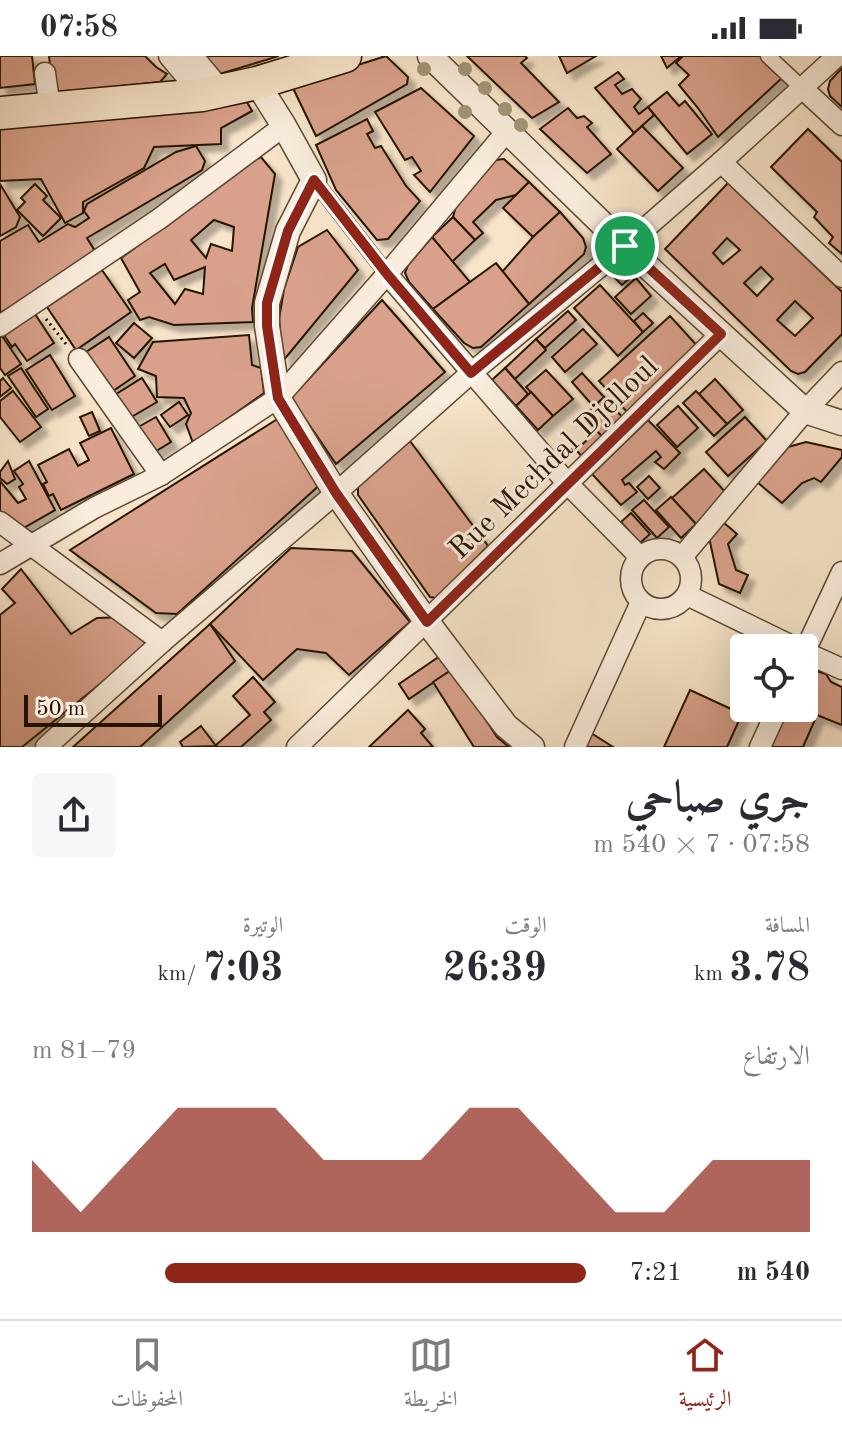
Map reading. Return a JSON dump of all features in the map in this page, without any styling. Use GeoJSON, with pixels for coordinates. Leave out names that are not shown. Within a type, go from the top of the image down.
{"type":"FeatureCollection","features":[{"type":"Feature","properties":{"kind":"main road"},"geometry":{"type":"LineString","coordinates":[[0,113],[211,93],[257,83],[341,56]]}},
{"type":"Feature","properties":{"kind":"street"},"geometry":{"type":"LineString","coordinates":[[169,56],[211,93]]}},
{"type":"Feature","properties":{"kind":"street"},"geometry":{"type":"LineString","coordinates":[[190,56],[211,93]]}},
{"type":"Feature","properties":{"kind":"street"},"geometry":{"type":"LineString","coordinates":[[430,56],[625,246],[805,411],[842,423]]}},
{"type":"Feature","properties":{"kind":"street"},"geometry":{"type":"LineString","coordinates":[[768,56],[842,125]]}},
{"type":"Feature","properties":{"kind":"street"},"geometry":{"type":"LineString","coordinates":[[46,747],[471,373],[625,246],[837,56]]}},
{"type":"Feature","properties":{"kind":"street"},"geometry":{"type":"LineString","coordinates":[[45,73],[50,108]]}},
{"type":"Feature","properties":{"kind":"street"},"geometry":{"type":"LineString","coordinates":[[257,83],[314,180],[387,274],[568,484],[640,557]]}},
{"type":"Feature","properties":{"kind":"street"},"geometry":{"type":"LineString","coordinates":[[0,326],[159,219],[284,126]]}},
{"type":"Feature","properties":{"kind":"street"},"geometry":{"type":"LineString","coordinates":[[0,564],[94,508],[161,475],[278,398],[507,131]]}},
{"type":"Feature","properties":{"kind":"street"},"geometry":{"type":"LineString","coordinates":[[721,162],[842,277]]}},
{"type":"Feature","properties":{"kind":"street"},"geometry":{"type":"LineString","coordinates":[[314,180],[288,231],[267,303],[267,326],[278,398],[336,493],[427,622],[506,726],[532,747]]}},
{"type":"Feature","properties":{"kind":"street","name":"Rue Mechdal Djelloul"},"geometry":{"type":"LineString","coordinates":[[297,747],[721,334]]}},
{"type":"Feature","properties":{"kind":"street"},"geometry":{"type":"LineString","coordinates":[[79,359],[161,475]]}},
{"type":"Feature","properties":{"kind":"street"},"geometry":{"type":"LineString","coordinates":[[682,557],[805,411],[842,372]]}},
{"type":"Feature","properties":{"kind":"street"},"geometry":{"type":"LineString","coordinates":[[0,522],[162,642]]}},
{"type":"Feature","properties":{"kind":"street"},"geometry":{"type":"LineString","coordinates":[[656,549],[665,549],[682,557],[688,565],[691,585],[680,603],[660,609],[641,602],[631,585],[634,565],[640,557],[656,549]]}},
{"type":"Feature","properties":{"kind":"street"},"geometry":{"type":"LineString","coordinates":[[813,634],[842,572]]}},
{"type":"Feature","properties":{"kind":"street"},"geometry":{"type":"LineString","coordinates":[[687,595],[767,634]]}},
{"type":"Feature","properties":{"kind":"street"},"geometry":{"type":"LineString","coordinates":[[575,747],[641,602]]}},
{"type":"Feature","properties":{"kind":"street"},"geometry":{"type":"LineString","coordinates":[[818,658],[842,669]]}},
{"type":"Feature","properties":{"kind":"street"},"geometry":{"type":"LineString","coordinates":[[760,747],[772,722]]}},
{"type":"Feature","properties":{"kind":"path"},"geometry":{"type":"LineString","coordinates":[[35,304],[79,359]]}},
{"type":"Feature","properties":{"kind":"building"},"geometry":{"type":"Polygon","coordinates":[[[0,56],[32,56],[35,84],[0,88],[0,56]]]}},
{"type":"Feature","properties":{"kind":"building"},"geometry":{"type":"Polygon","coordinates":[[[49,56],[145,56],[167,74],[160,82],[53,93],[49,56]]]}},
{"type":"Feature","properties":{"kind":"building"},"geometry":{"type":"Polygon","coordinates":[[[193,56],[279,56],[216,75],[193,56]]]}},
{"type":"Feature","properties":{"kind":"building"},"geometry":{"type":"Polygon","coordinates":[[[386,56],[408,77],[407,84],[316,136],[292,86],[386,56]]]}},
{"type":"Feature","properties":{"kind":"building"},"geometry":{"type":"Polygon","coordinates":[[[467,56],[525,56],[527,58],[521,63],[559,102],[532,118],[467,56]]]}},
{"type":"Feature","properties":{"kind":"building"},"geometry":{"type":"Polygon","coordinates":[[[559,56],[596,56],[567,73],[559,56]]]}},
{"type":"Feature","properties":{"kind":"building"},"geometry":{"type":"Polygon","coordinates":[[[661,56],[681,56],[667,68],[661,56]]]}},
{"type":"Feature","properties":{"kind":"building"},"geometry":{"type":"Polygon","coordinates":[[[683,56],[760,56],[783,77],[718,137],[679,85],[689,75],[676,63],[683,56]]]}},
{"type":"Feature","properties":{"kind":"building"},"geometry":{"type":"Polygon","coordinates":[[[842,68],[842,107],[830,96],[828,89],[830,81],[842,68]]]}},
{"type":"Feature","properties":{"kind":"building"},"geometry":{"type":"Polygon","coordinates":[[[618,72],[624,79],[615,85],[622,94],[632,89],[641,99],[634,107],[639,114],[648,107],[654,115],[634,133],[595,88],[618,72]]]}},
{"type":"Feature","properties":{"kind":"building"},"geometry":{"type":"Polygon","coordinates":[[[421,88],[474,136],[430,192],[414,175],[421,171],[412,157],[405,160],[375,112],[421,88]]]}},
{"type":"Feature","properties":{"kind":"building"},"geometry":{"type":"Polygon","coordinates":[[[667,92],[679,106],[685,101],[712,134],[687,154],[648,107],[667,92]]]}},
{"type":"Feature","properties":{"kind":"building"},"geometry":{"type":"Polygon","coordinates":[[[247,102],[252,111],[221,128],[221,144],[154,147],[144,168],[83,202],[83,213],[65,223],[41,179],[0,181],[0,126],[247,102]]]}},
{"type":"Feature","properties":{"kind":"building"},"geometry":{"type":"Polygon","coordinates":[[[568,108],[577,118],[584,116],[592,123],[587,127],[611,154],[587,173],[540,129],[568,108]]]}},
{"type":"Feature","properties":{"kind":"building"},"geometry":{"type":"Polygon","coordinates":[[[367,119],[373,131],[367,134],[375,148],[381,146],[406,186],[420,201],[388,239],[377,240],[336,190],[316,145],[367,119]]]}},
{"type":"Feature","properties":{"kind":"building"},"geometry":{"type":"Polygon","coordinates":[[[642,126],[683,168],[658,191],[617,149],[642,126]]]}},
{"type":"Feature","properties":{"kind":"building"},"geometry":{"type":"Polygon","coordinates":[[[808,129],[842,162],[842,254],[829,243],[833,237],[814,217],[817,212],[771,167],[808,129]]]}},
{"type":"Feature","properties":{"kind":"building"},"geometry":{"type":"Polygon","coordinates":[[[196,146],[205,161],[202,170],[87,238],[98,256],[0,313],[0,241],[28,225],[39,242],[68,224],[75,227],[89,218],[84,211],[87,204],[176,152],[196,146]]]}},
{"type":"Feature","properties":{"kind":"building"},"geometry":{"type":"Polygon","coordinates":[[[254,154],[257,159],[261,157],[275,174],[252,308],[253,322],[174,325],[149,317],[140,320],[128,300],[140,292],[121,258],[225,182],[222,178],[254,154]],[[214,220],[191,240],[206,258],[211,244],[232,251],[234,227],[214,220]],[[165,264],[150,273],[175,304],[185,289],[203,294],[205,267],[174,280],[165,264]]]}},
{"type":"Feature","properties":{"kind":"building"},"geometry":{"type":"Polygon","coordinates":[[[504,159],[529,182],[516,195],[496,200],[473,222],[483,233],[475,240],[453,217],[456,206],[486,169],[496,160],[504,159]]]}},
{"type":"Feature","properties":{"kind":"building"},"geometry":{"type":"Polygon","coordinates":[[[529,182],[560,212],[533,237],[503,208],[529,182]]]}},
{"type":"Feature","properties":{"kind":"building"},"geometry":{"type":"Polygon","coordinates":[[[728,183],[842,292],[842,334],[805,372],[798,374],[791,371],[665,249],[728,183]],[[727,238],[713,253],[723,264],[740,250],[727,238]],[[761,267],[744,283],[757,296],[773,279],[761,267]],[[795,301],[777,320],[795,336],[813,318],[795,301]]]}},
{"type":"Feature","properties":{"kind":"building"},"geometry":{"type":"Polygon","coordinates":[[[0,184],[20,217],[16,227],[0,236],[0,184]]]}},
{"type":"Feature","properties":{"kind":"building"},"geometry":{"type":"Polygon","coordinates":[[[35,184],[47,196],[43,200],[61,218],[43,236],[17,210],[25,202],[21,198],[35,184]]]}},
{"type":"Feature","properties":{"kind":"building"},"geometry":{"type":"Polygon","coordinates":[[[560,212],[583,238],[586,247],[584,254],[529,304],[502,272],[560,212]]]}},
{"type":"Feature","properties":{"kind":"building"},"geometry":{"type":"Polygon","coordinates":[[[453,217],[475,240],[452,262],[432,237],[453,217]]]}},
{"type":"Feature","properties":{"kind":"building"},"geometry":{"type":"Polygon","coordinates":[[[327,230],[358,270],[283,361],[279,319],[284,289],[298,247],[327,230]]]}},
{"type":"Feature","properties":{"kind":"building"},"geometry":{"type":"Polygon","coordinates":[[[432,237],[470,282],[433,309],[405,273],[408,265],[432,237]]]}},
{"type":"Feature","properties":{"kind":"building"},"geometry":{"type":"Polygon","coordinates":[[[496,263],[529,304],[481,347],[473,348],[464,343],[433,309],[496,263]]]}},
{"type":"Feature","properties":{"kind":"building"},"geometry":{"type":"Polygon","coordinates":[[[616,264],[630,278],[622,285],[609,272],[616,264]]]}},
{"type":"Feature","properties":{"kind":"building"},"geometry":{"type":"Polygon","coordinates":[[[102,270],[131,312],[76,350],[47,307],[102,270]]]}},
{"type":"Feature","properties":{"kind":"building"},"geometry":{"type":"Polygon","coordinates":[[[636,278],[651,296],[631,314],[615,297],[636,278]]]}},
{"type":"Feature","properties":{"kind":"building"},"geometry":{"type":"Polygon","coordinates":[[[600,285],[643,332],[618,356],[574,308],[600,285]]]}},
{"type":"Feature","properties":{"kind":"building"},"geometry":{"type":"Polygon","coordinates":[[[382,300],[445,372],[336,464],[291,398],[382,300]]]}},
{"type":"Feature","properties":{"kind":"building"},"geometry":{"type":"Polygon","coordinates":[[[568,311],[576,320],[545,348],[536,339],[568,311]]]}},
{"type":"Feature","properties":{"kind":"building"},"geometry":{"type":"Polygon","coordinates":[[[643,313],[653,323],[643,332],[634,321],[643,313]]]}},
{"type":"Feature","properties":{"kind":"building"},"geometry":{"type":"Polygon","coordinates":[[[35,314],[54,343],[27,361],[4,335],[35,314]]]}},
{"type":"Feature","properties":{"kind":"building"},"geometry":{"type":"Polygon","coordinates":[[[670,316],[700,349],[629,414],[599,381],[670,316]]]}},
{"type":"Feature","properties":{"kind":"building"},"geometry":{"type":"Polygon","coordinates":[[[134,323],[152,338],[134,358],[116,343],[134,323]]]}},
{"type":"Feature","properties":{"kind":"building"},"geometry":{"type":"Polygon","coordinates":[[[583,329],[597,344],[565,372],[552,357],[583,329]]]}},
{"type":"Feature","properties":{"kind":"building"},"geometry":{"type":"Polygon","coordinates":[[[249,335],[252,365],[261,368],[264,393],[193,443],[186,424],[191,413],[184,398],[157,397],[156,376],[138,369],[153,342],[249,335]]]}},
{"type":"Feature","properties":{"kind":"building"},"geometry":{"type":"Polygon","coordinates":[[[2,336],[21,364],[5,375],[0,368],[2,336]]]}},
{"type":"Feature","properties":{"kind":"building"},"geometry":{"type":"Polygon","coordinates":[[[109,337],[135,376],[110,393],[83,354],[109,337]]]}},
{"type":"Feature","properties":{"kind":"building"},"geometry":{"type":"Polygon","coordinates":[[[536,339],[546,350],[515,379],[505,368],[536,339]]]}},
{"type":"Feature","properties":{"kind":"building"},"geometry":{"type":"Polygon","coordinates":[[[50,355],[75,396],[52,410],[26,370],[50,355]]]}},
{"type":"Feature","properties":{"kind":"building"},"geometry":{"type":"Polygon","coordinates":[[[21,368],[48,409],[36,417],[8,376],[21,368]]]}},
{"type":"Feature","properties":{"kind":"building"},"geometry":{"type":"Polygon","coordinates":[[[505,368],[528,394],[516,406],[492,380],[505,368]]]}},
{"type":"Feature","properties":{"kind":"building"},"geometry":{"type":"Polygon","coordinates":[[[546,370],[573,399],[553,416],[526,387],[546,370]]]}},
{"type":"Feature","properties":{"kind":"building"},"geometry":{"type":"Polygon","coordinates":[[[582,373],[604,397],[594,407],[572,382],[582,373]]]}},
{"type":"Feature","properties":{"kind":"building"},"geometry":{"type":"Polygon","coordinates":[[[3,378],[11,388],[0,397],[0,381],[3,378]]]}},
{"type":"Feature","properties":{"kind":"building"},"geometry":{"type":"Polygon","coordinates":[[[142,378],[157,402],[128,419],[113,396],[142,378]]]}},
{"type":"Feature","properties":{"kind":"building"},"geometry":{"type":"Polygon","coordinates":[[[715,379],[743,410],[727,424],[699,394],[715,379]]]}},
{"type":"Feature","properties":{"kind":"building"},"geometry":{"type":"Polygon","coordinates":[[[13,391],[41,427],[20,442],[0,417],[0,401],[13,391]]]}},
{"type":"Feature","properties":{"kind":"building"},"geometry":{"type":"Polygon","coordinates":[[[696,391],[727,424],[714,436],[683,403],[696,391]]]}},
{"type":"Feature","properties":{"kind":"building"},"geometry":{"type":"Polygon","coordinates":[[[531,392],[553,416],[538,430],[516,406],[531,392]]]}},
{"type":"Feature","properties":{"kind":"building"},"geometry":{"type":"Polygon","coordinates":[[[604,397],[624,419],[603,438],[584,416],[604,397]]]}},
{"type":"Feature","properties":{"kind":"building"},"geometry":{"type":"Polygon","coordinates":[[[179,402],[188,415],[170,427],[161,415],[179,402]]]}},
{"type":"Feature","properties":{"kind":"building"},"geometry":{"type":"Polygon","coordinates":[[[678,406],[698,428],[677,447],[657,425],[678,406]]]}},
{"type":"Feature","properties":{"kind":"building"},"geometry":{"type":"Polygon","coordinates":[[[92,412],[100,431],[89,436],[80,417],[92,412]]]}},
{"type":"Feature","properties":{"kind":"building"},"geometry":{"type":"Polygon","coordinates":[[[156,417],[171,442],[148,456],[133,430],[156,417]]]}},
{"type":"Feature","properties":{"kind":"building"},"geometry":{"type":"Polygon","coordinates":[[[745,417],[767,441],[728,476],[706,452],[745,417]]]}},
{"type":"Feature","properties":{"kind":"building"},"geometry":{"type":"Polygon","coordinates":[[[279,418],[324,481],[177,614],[156,613],[70,550],[279,418]]]}},
{"type":"Feature","properties":{"kind":"building"},"geometry":{"type":"Polygon","coordinates":[[[648,420],[680,453],[664,469],[655,462],[661,457],[656,451],[622,480],[637,492],[621,505],[592,474],[648,420]]]}},
{"type":"Feature","properties":{"kind":"building"},"geometry":{"type":"Polygon","coordinates":[[[111,428],[134,474],[61,510],[53,494],[49,496],[43,484],[47,482],[38,465],[69,449],[78,466],[89,460],[80,443],[111,428]]]}},
{"type":"Feature","properties":{"kind":"building"},"geometry":{"type":"Polygon","coordinates":[[[597,431],[608,443],[587,462],[576,450],[597,431]]]}},
{"type":"Feature","properties":{"kind":"building"},"geometry":{"type":"Polygon","coordinates":[[[410,441],[488,546],[437,598],[430,597],[358,495],[358,487],[363,480],[410,441]]]}},
{"type":"Feature","properties":{"kind":"building"},"geometry":{"type":"Polygon","coordinates":[[[806,442],[842,450],[842,457],[821,482],[814,478],[802,483],[782,503],[757,482],[788,447],[806,442]]]}},
{"type":"Feature","properties":{"kind":"building"},"geometry":{"type":"Polygon","coordinates":[[[8,461],[15,479],[7,484],[0,478],[0,472],[8,461]]]}},
{"type":"Feature","properties":{"kind":"building"},"geometry":{"type":"Polygon","coordinates":[[[29,461],[55,510],[20,530],[0,513],[0,481],[18,503],[26,499],[19,487],[23,484],[14,471],[29,461]]]}},
{"type":"Feature","properties":{"kind":"building"},"geometry":{"type":"Polygon","coordinates":[[[704,469],[728,495],[696,524],[672,498],[704,469]]]}},
{"type":"Feature","properties":{"kind":"building"},"geometry":{"type":"Polygon","coordinates":[[[649,476],[660,488],[648,499],[637,487],[649,476]]]}},
{"type":"Feature","properties":{"kind":"building"},"geometry":{"type":"Polygon","coordinates":[[[671,497],[696,524],[681,538],[656,510],[671,497]]]}},
{"type":"Feature","properties":{"kind":"building"},"geometry":{"type":"Polygon","coordinates":[[[644,500],[669,527],[657,538],[632,510],[644,500]]]}},
{"type":"Feature","properties":{"kind":"building"},"geometry":{"type":"Polygon","coordinates":[[[631,513],[650,534],[640,543],[621,522],[631,513]]]}},
{"type":"Feature","properties":{"kind":"building"},"geometry":{"type":"Polygon","coordinates":[[[723,522],[737,534],[728,544],[736,570],[748,575],[740,593],[719,584],[709,537],[723,522]]]}},
{"type":"Feature","properties":{"kind":"building"},"geometry":{"type":"Polygon","coordinates":[[[291,548],[352,551],[410,622],[349,675],[326,653],[297,649],[263,680],[210,624],[291,548]]]}},
{"type":"Feature","properties":{"kind":"building"},"geometry":{"type":"Polygon","coordinates":[[[21,569],[71,634],[97,618],[127,617],[147,646],[22,747],[0,747],[0,615],[15,603],[2,589],[21,569]]]}},
{"type":"Feature","properties":{"kind":"building"},"geometry":{"type":"Polygon","coordinates":[[[210,624],[235,661],[140,747],[73,747],[210,624]]]}},
{"type":"Feature","properties":{"kind":"building"},"geometry":{"type":"Polygon","coordinates":[[[443,654],[453,669],[409,699],[399,684],[443,654]]]}},
{"type":"Feature","properties":{"kind":"building"},"geometry":{"type":"Polygon","coordinates":[[[453,669],[497,737],[509,747],[474,747],[433,682],[453,669]]]}},
{"type":"Feature","properties":{"kind":"building"},"geometry":{"type":"Polygon","coordinates":[[[818,672],[842,687],[842,725],[818,715],[818,672]]]}},
{"type":"Feature","properties":{"kind":"building"},"geometry":{"type":"Polygon","coordinates":[[[253,677],[275,702],[264,712],[271,720],[241,747],[218,747],[216,745],[250,715],[233,696],[253,677]]]}},
{"type":"Feature","properties":{"kind":"building"},"geometry":{"type":"Polygon","coordinates":[[[690,690],[730,708],[730,722],[738,722],[727,747],[664,747],[690,690]]]}},
{"type":"Feature","properties":{"kind":"building"},"geometry":{"type":"Polygon","coordinates":[[[408,710],[425,729],[421,733],[433,747],[369,747],[408,710]]]}},
{"type":"Feature","properties":{"kind":"building"},"geometry":{"type":"Polygon","coordinates":[[[779,722],[814,722],[803,747],[767,747],[779,722]]]}},
{"type":"Feature","properties":{"kind":"building"},"geometry":{"type":"Polygon","coordinates":[[[201,726],[216,746],[183,747],[180,742],[201,726]]]}},
{"type":"Feature","properties":{"kind":"building"},"geometry":{"type":"Polygon","coordinates":[[[588,731],[613,747],[581,747],[588,731]]]}},
{"type":"Feature","properties":{"kind":"route"},"geometry":{"type":"LineString","coordinates":[[314,180],[387,274],[471,373],[625,246],[721,334],[427,622],[336,493],[278,398],[267,326],[267,303],[288,231],[314,180]]}}]}
